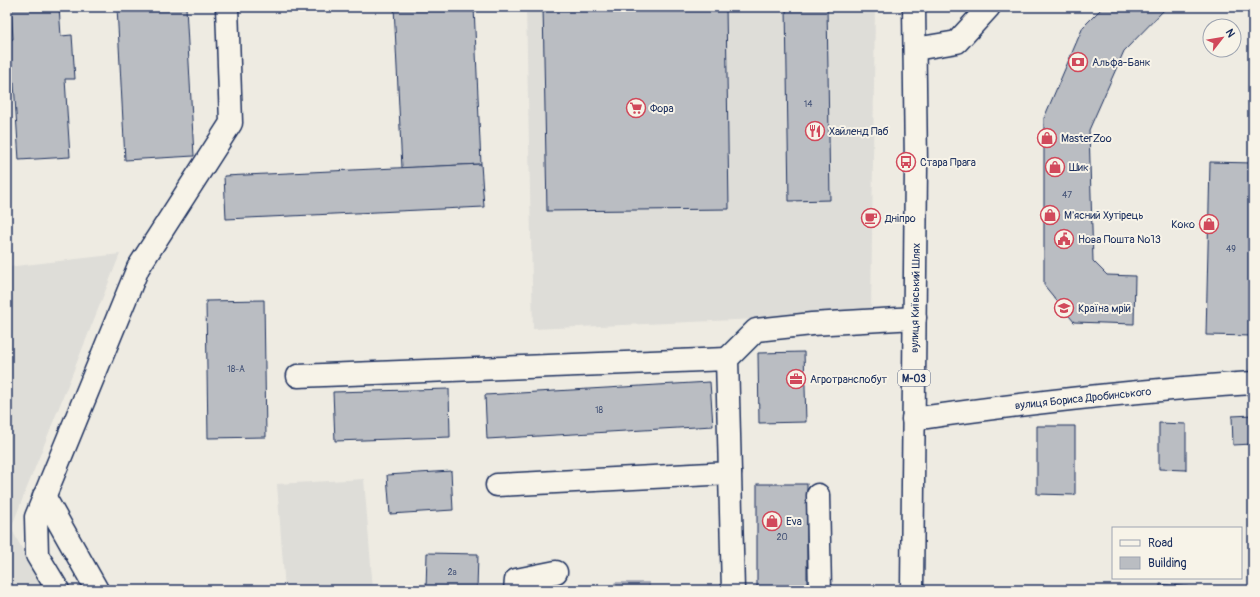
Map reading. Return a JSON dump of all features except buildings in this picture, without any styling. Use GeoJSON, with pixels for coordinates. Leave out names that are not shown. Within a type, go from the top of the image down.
{"type":"FeatureCollection","features":[{"type":"Feature","properties":{"kind":"main road"},"geometry":{"type":"LineString","coordinates":[[58,590],[37,555],[36,517],[138,268],[231,123],[227,7]]}},
{"type":"Feature","properties":{"kind":"main road","name":"вулиця Київський Шлях"},"geometry":{"type":"LineString","coordinates":[[912,590],[916,166],[914,7]]}},
{"type":"Feature","properties":{"kind":"main road"},"geometry":{"type":"LineString","coordinates":[[915,49],[956,42],[989,7]]}},
{"type":"Feature","properties":{"kind":"main road"},"geometry":{"type":"LineString","coordinates":[[298,376],[727,359],[756,330],[812,324],[914,318]]}},
{"type":"Feature","properties":{"kind":"main road"},"geometry":{"type":"LineString","coordinates":[[727,359],[733,590]]}},
{"type":"Feature","properties":{"kind":"main road","name":"вулиця Бориса Дробинського"},"geometry":{"type":"LineString","coordinates":[[913,420],[1023,403],[1180,388],[1253,384]]}},
{"type":"Feature","properties":{"kind":"main road"},"geometry":{"type":"LineString","coordinates":[[497,486],[730,473]]}},
{"type":"Feature","properties":{"kind":"main road"},"geometry":{"type":"LineString","coordinates":[[44,496],[97,590]]}},
{"type":"Feature","properties":{"kind":"main road"},"geometry":{"type":"LineString","coordinates":[[818,496],[820,590]]}},
{"type":"Feature","properties":{"kind":"main road"},"geometry":{"type":"LineString","coordinates":[[515,590],[516,580],[556,572]]}},
{"type":"Feature","properties":{"kind":"shaded area"},"geometry":{"type":"Polygon","coordinates":[[[526,7],[875,7],[871,314],[533,329],[526,7]]]}},
{"type":"Feature","properties":{"kind":"shaded area"},"geometry":{"type":"Polygon","coordinates":[[[120,254],[11,528],[44,590],[7,590],[7,267],[120,254]]]}},
{"type":"Feature","properties":{"kind":"shaded area"},"geometry":{"type":"Polygon","coordinates":[[[364,479],[373,590],[285,590],[277,484],[364,479]]]}},
{"type":"Feature","properties":{"kind":"shaded area"},"geometry":{"type":"Polygon","coordinates":[[[615,583],[649,583],[649,590],[615,590],[615,583]]]}},
{"type":"Feature","properties":{"kind":"place","name":"Альфа-Банк"},"geometry":{"type":"Point","coordinates":[1078,62]}},
{"type":"Feature","properties":{"kind":"place","name":"Фора"},"geometry":{"type":"Point","coordinates":[636,108]}},
{"type":"Feature","properties":{"kind":"place","name":"Хайленд Паб"},"geometry":{"type":"Point","coordinates":[815,131]}},
{"type":"Feature","properties":{"kind":"place","name":"MasterZoo"},"geometry":{"type":"Point","coordinates":[1047,138]}},
{"type":"Feature","properties":{"kind":"place","name":"Стара Прага"},"geometry":{"type":"Point","coordinates":[906,162]}},
{"type":"Feature","properties":{"kind":"place","name":"Шик"},"geometry":{"type":"Point","coordinates":[1055,167]}},
{"type":"Feature","properties":{"kind":"place","name":"М'ясний Хутірець"},"geometry":{"type":"Point","coordinates":[1050,215]}},
{"type":"Feature","properties":{"kind":"place","name":"Дніпро"},"geometry":{"type":"Point","coordinates":[871,218]}},
{"type":"Feature","properties":{"kind":"place","name":"Коко"},"geometry":{"type":"Point","coordinates":[1209,224]}},
{"type":"Feature","properties":{"kind":"place","name":"Нова Пошта №13"},"geometry":{"type":"Point","coordinates":[1064,239]}},
{"type":"Feature","properties":{"kind":"place","name":"Країна мрій"},"geometry":{"type":"Point","coordinates":[1064,308]}},
{"type":"Feature","properties":{"kind":"place","name":"Агротранспобут"},"geometry":{"type":"Point","coordinates":[796,379]}},
{"type":"Feature","properties":{"kind":"place","name":"Eva"},"geometry":{"type":"Point","coordinates":[772,521]}}]}
